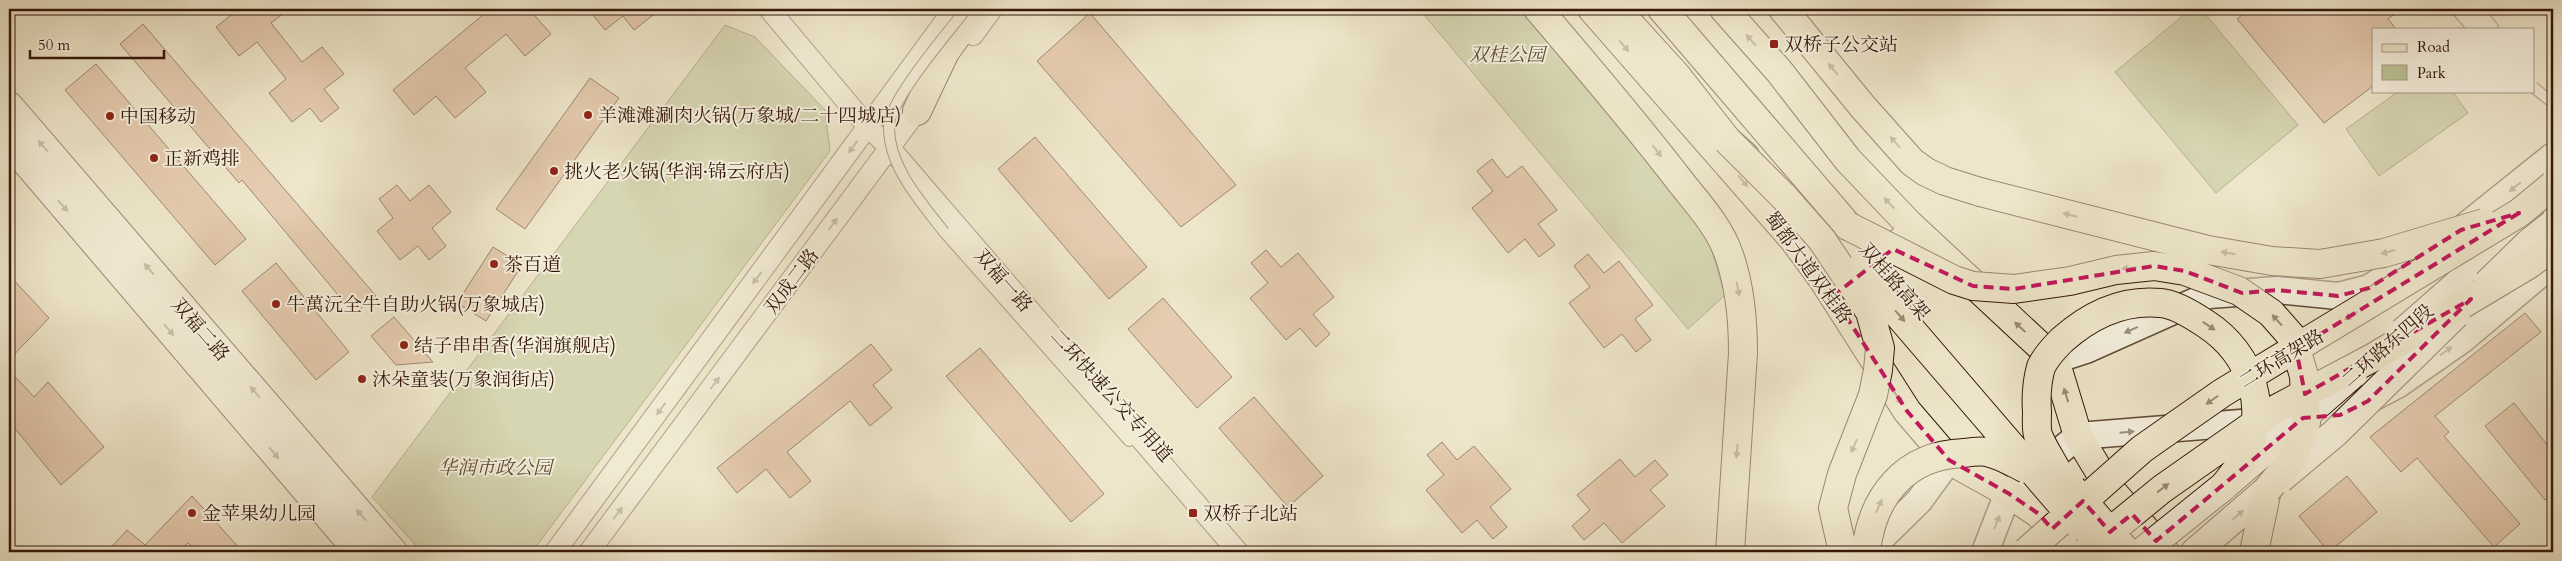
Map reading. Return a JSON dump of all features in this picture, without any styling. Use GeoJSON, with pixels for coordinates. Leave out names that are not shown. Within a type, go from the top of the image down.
{"type":"FeatureCollection","features":[{"type":"Feature","properties":{"kind":"main road"},"geometry":{"type":"LineString","coordinates":[[917,111],[944,52],[976,9]]}},
{"type":"Feature","properties":{"kind":"main road"},"geometry":{"type":"LineString","coordinates":[[1538,9],[1639,128],[1712,222],[1729,254],[1743,323],[1743,353],[1730,552]]}},
{"type":"Feature","properties":{"kind":"main road","name":"蜀都大道双桂路"},"geometry":{"type":"LineString","coordinates":[[1592,9],[1794,240],[1833,296],[1907,412],[1949,460],[2008,493],[2039,514],[2072,552]]}},
{"type":"Feature","properties":{"kind":"main road"},"geometry":{"type":"LineString","coordinates":[[1616,9],[1676,75],[1727,140],[1785,198],[1822,240],[1870,312]]}},
{"type":"Feature","properties":{"kind":"main road","name":"双桂路高架"},"geometry":{"type":"LineString","coordinates":[[1637,9],[1838,234],[2045,471],[2127,552]]}},
{"type":"Feature","properties":{"kind":"main road","name":"双桂路高架"},"geometry":{"type":"LineString","coordinates":[[1662,9],[1838,234]]}},
{"type":"Feature","properties":{"kind":"main road"},"geometry":{"type":"LineString","coordinates":[[1684,9],[1796,145],[1838,234],[1870,312],[1880,348],[1878,370],[1871,402],[1842,474],[1833,508],[1842,552]]}},
{"type":"Feature","properties":{"kind":"main road"},"geometry":{"type":"LineString","coordinates":[[1724,9],[1779,71],[1848,160],[1915,230],[2055,360],[2078,436],[2110,489],[2165,552]]}},
{"type":"Feature","properties":{"kind":"main road"},"geometry":{"type":"LineString","coordinates":[[1783,9],[1863,107],[1912,162],[1945,182],[1980,192],[2208,250],[2272,261],[2320,264],[2384,253],[2519,213]]}},
{"type":"Feature","properties":{"kind":"main road","name":"双福二路"},"geometry":{"type":"LineString","coordinates":[[9,106],[393,552]]}},
{"type":"Feature","properties":{"kind":"main road"},"geometry":{"type":"LineString","coordinates":[[1727,140],[1838,234],[1954,280],[1973,286],[2014,289],[2070,281],[2116,270],[2154,266],[2185,271],[2239,290],[2271,313],[2293,338],[2304,376],[2306,423],[2293,458],[2267,490],[2254,552]]}},
{"type":"Feature","properties":{"kind":"main road","name":"双福二路"},"geometry":{"type":"LineString","coordinates":[[9,142],[359,552]]}},
{"type":"Feature","properties":{"kind":"main road","name":"二环高架路"},"geometry":{"type":"LineString","coordinates":[[2026,552],[2142,449],[2222,393],[2519,213],[2553,185]]}},
{"type":"Feature","properties":{"kind":"main road","name":"二环路东四段"},"geometry":{"type":"LineString","coordinates":[[2142,552],[2224,486],[2459,283],[2553,208]]}},
{"type":"Feature","properties":{"kind":"main road","name":"二环路东四段"},"geometry":{"type":"LineString","coordinates":[[2195,552],[2335,433],[2529,243],[2553,224]]}},
{"type":"Feature","properties":{"kind":"main road"},"geometry":{"type":"LineString","coordinates":[[1833,296],[1915,230]]}},
{"type":"Feature","properties":{"kind":"main road"},"geometry":{"type":"LineString","coordinates":[[2085,552],[2162,488],[2276,409],[2374,357],[2528,265],[2553,247]]}},
{"type":"Feature","properties":{"kind":"main road"},"geometry":{"type":"LineString","coordinates":[[1866,552],[1868,531],[1882,498],[1899,476],[1940,455],[1986,452],[2045,471],[2038,434],[2036,399],[2042,366],[2055,347],[2078,325],[2102,312],[2132,303],[2163,303],[2195,317],[2222,335],[2243,360],[2254,387],[2258,412],[2252,441],[2242,462],[2224,486]]}},
{"type":"Feature","properties":{"kind":"main road","name":"双桂路高架"},"geometry":{"type":"LineString","coordinates":[[2045,471],[2102,552]]}},
{"type":"Feature","properties":{"kind":"street","name":"双福一路"},"geometry":{"type":"LineString","coordinates":[[769,9],[868,127],[890,148],[1238,552]]}},
{"type":"Feature","properties":{"kind":"street","name":"双成二路"},"geometry":{"type":"LineString","coordinates":[[556,552],[954,9]]}},
{"type":"Feature","properties":{"kind":"street","name":"双成二路"},"geometry":{"type":"LineString","coordinates":[[589,552],[992,9]]}},
{"type":"Feature","properties":{"kind":"street"},"geometry":{"type":"LineString","coordinates":[[2471,9],[2487,28]]}},
{"type":"Feature","properties":{"kind":"street"},"geometry":{"type":"LineString","coordinates":[[2534,81],[2553,103]]}},
{"type":"Feature","properties":{"kind":"street"},"geometry":{"type":"LineString","coordinates":[[2055,360],[2086,350],[2209,295],[2277,290],[2338,296],[2370,288],[2457,233],[2553,156]]}},
{"type":"Feature","properties":{"kind":"street"},"geometry":{"type":"LineString","coordinates":[[1986,552],[2008,493],[2078,436],[2340,415],[2397,385],[2463,339],[2553,263]]}},
{"type":"Feature","properties":{"kind":"street"},"geometry":{"type":"LineString","coordinates":[[1866,552],[1919,501],[1949,460]]}},
{"type":"Feature","properties":{"kind":"lane","name":"二环快速公交专用道"},"geometry":{"type":"LineString","coordinates":[[966,9],[899,98],[893,110],[889,124],[891,142],[908,183],[944,232],[1228,552]]}},
{"type":"Feature","properties":{"kind":"lane"},"geometry":{"type":"LineString","coordinates":[[2456,9],[2472,28]]}},
{"type":"Feature","properties":{"kind":"lane"},"geometry":{"type":"LineString","coordinates":[[2534,88],[2553,103]]}},
{"type":"Feature","properties":{"kind":"highlighted area"},"geometry":{"type":"Polygon","coordinates":[[[2519,213],[2296,349],[2305,394],[2471,299],[2368,401],[2340,415],[2303,418],[2156,541],[2132,514],[2110,532],[2083,501],[2052,529],[2039,514],[2008,493],[1949,460],[1907,411],[1833,296],[1893,249],[1973,286],[2014,289],[2154,266],[2185,271],[2242,293],[2277,290],[2338,296],[2369,288],[2461,230],[2519,213]]]}},
{"type":"Feature","properties":{"kind":"green space","name":"双桂公园"},"geometry":{"type":"Polygon","coordinates":[[[1419,9],[1520,9],[1678,198],[1709,241],[1725,295],[1688,329],[1419,9]]]}},
{"type":"Feature","properties":{"kind":"green space"},"geometry":{"type":"Polygon","coordinates":[[[2191,9],[2201,9],[2298,125],[2216,193],[2115,72],[2191,9]]]}},
{"type":"Feature","properties":{"kind":"green space","name":"华润市政公园"},"geometry":{"type":"Polygon","coordinates":[[[725,25],[755,37],[825,110],[830,151],[532,552],[422,552],[372,497],[725,25]]]}},
{"type":"Feature","properties":{"kind":"green space"},"geometry":{"type":"Polygon","coordinates":[[[2398,92],[2453,92],[2468,113],[2379,176],[2346,129],[2398,92]]]}},
{"type":"Feature","properties":{"kind":"building"},"geometry":{"type":"Polygon","coordinates":[[[239,9],[289,9],[271,23],[302,62],[322,47],[344,74],[324,89],[339,108],[321,122],[310,108],[292,122],[269,93],[286,79],[257,42],[239,56],[216,27],[239,9]]]}},
{"type":"Feature","properties":{"kind":"building"},"geometry":{"type":"Polygon","coordinates":[[[490,9],[529,9],[551,34],[525,56],[506,34],[465,68],[486,92],[455,118],[436,96],[414,115],[393,90],[490,9]]]}},
{"type":"Feature","properties":{"kind":"building"},"geometry":{"type":"Polygon","coordinates":[[[588,9],[661,9],[634,30],[623,16],[605,30],[588,9]]]}},
{"type":"Feature","properties":{"kind":"building"},"geometry":{"type":"Polygon","coordinates":[[[2249,9],[2401,9],[2388,19],[2395,28],[2372,28],[2372,87],[2324,123],[2237,19],[2249,9]]]}},
{"type":"Feature","properties":{"kind":"building"},"geometry":{"type":"Polygon","coordinates":[[[1090,13],[1236,185],[1181,227],[1037,61],[1090,13]]]}},
{"type":"Feature","properties":{"kind":"building"},"geometry":{"type":"Polygon","coordinates":[[[143,24],[376,296],[354,314],[242,180],[239,183],[120,44],[143,24]]]}},
{"type":"Feature","properties":{"kind":"building"},"geometry":{"type":"Polygon","coordinates":[[[96,64],[246,239],[215,265],[65,90],[96,64]]]}},
{"type":"Feature","properties":{"kind":"building"},"geometry":{"type":"Polygon","coordinates":[[[590,78],[619,98],[525,229],[496,209],[590,78]]]}},
{"type":"Feature","properties":{"kind":"building"},"geometry":{"type":"Polygon","coordinates":[[[1035,137],[1147,267],[1109,299],[998,169],[1035,137]]]}},
{"type":"Feature","properties":{"kind":"building"},"geometry":{"type":"Polygon","coordinates":[[[1492,159],[1507,178],[1522,166],[1557,210],[1538,224],[1555,245],[1539,257],[1525,239],[1508,253],[1472,208],[1493,191],[1477,171],[1492,159]]]}},
{"type":"Feature","properties":{"kind":"building"},"geometry":{"type":"Polygon","coordinates":[[[397,185],[410,201],[429,185],[451,212],[432,228],[446,246],[429,260],[418,246],[400,260],[377,231],[393,218],[379,199],[397,185]]]}},
{"type":"Feature","properties":{"kind":"building"},"geometry":{"type":"Polygon","coordinates":[[[493,247],[522,265],[486,321],[457,303],[493,247]]]}},
{"type":"Feature","properties":{"kind":"building"},"geometry":{"type":"Polygon","coordinates":[[[1266,250],[1281,267],[1298,253],[1334,297],[1313,314],[1330,334],[1316,347],[1300,328],[1286,340],[1250,298],[1268,283],[1251,263],[1266,250]]]}},
{"type":"Feature","properties":{"kind":"building"},"geometry":{"type":"Polygon","coordinates":[[[1588,254],[1604,273],[1619,261],[1653,305],[1635,319],[1651,340],[1636,352],[1622,334],[1604,348],[1569,303],[1590,287],[1574,266],[1588,254]]]}},
{"type":"Feature","properties":{"kind":"building"},"geometry":{"type":"Polygon","coordinates":[[[276,263],[349,352],[316,380],[242,291],[276,263]]]}},
{"type":"Feature","properties":{"kind":"building"},"geometry":{"type":"Polygon","coordinates":[[[9,275],[49,318],[9,360],[9,275]]]}},
{"type":"Feature","properties":{"kind":"building"},"geometry":{"type":"Polygon","coordinates":[[[1163,298],[1232,377],[1197,408],[1128,329],[1163,298]]]}},
{"type":"Feature","properties":{"kind":"building"},"geometry":{"type":"Polygon","coordinates":[[[2525,313],[2541,332],[2435,416],[2449,432],[2444,436],[2520,524],[2494,547],[2417,458],[2401,472],[2370,437],[2525,313]]]}},
{"type":"Feature","properties":{"kind":"building"},"geometry":{"type":"Polygon","coordinates":[[[394,317],[433,362],[396,365],[371,336],[394,317]]]}},
{"type":"Feature","properties":{"kind":"building"},"geometry":{"type":"Polygon","coordinates":[[[871,344],[892,370],[873,385],[892,408],[870,426],[850,401],[787,452],[811,481],[790,498],[766,469],[737,493],[717,468],[871,344]]]}},
{"type":"Feature","properties":{"kind":"building"},"geometry":{"type":"Polygon","coordinates":[[[980,348],[1104,494],[1071,522],[946,376],[980,348]]]}},
{"type":"Feature","properties":{"kind":"building"},"geometry":{"type":"Polygon","coordinates":[[[9,370],[34,397],[48,382],[104,447],[61,485],[9,421],[9,370]]]}},
{"type":"Feature","properties":{"kind":"building"},"geometry":{"type":"Polygon","coordinates":[[[1254,397],[1323,476],[1288,507],[1219,428],[1254,397]]]}},
{"type":"Feature","properties":{"kind":"building"},"geometry":{"type":"Polygon","coordinates":[[[2514,403],[2553,452],[2553,494],[2545,500],[2485,426],[2514,403]]]}},
{"type":"Feature","properties":{"kind":"building"},"geometry":{"type":"Polygon","coordinates":[[[1442,442],[1457,460],[1474,446],[1511,489],[1490,507],[1507,527],[1493,539],[1477,520],[1462,533],[1426,490],[1444,475],[1427,455],[1442,442]]]}},
{"type":"Feature","properties":{"kind":"building"},"geometry":{"type":"Polygon","coordinates":[[[1620,459],[1635,477],[1655,460],[1668,475],[1650,490],[1665,506],[1622,543],[1604,523],[1584,540],[1572,526],[1590,510],[1577,495],[1620,459]]]}},
{"type":"Feature","properties":{"kind":"building"},"geometry":{"type":"Polygon","coordinates":[[[2347,476],[2377,512],[2329,552],[2299,516],[2347,476]]]}},
{"type":"Feature","properties":{"kind":"building","name":"金苹果幼儿园"},"geometry":{"type":"Polygon","coordinates":[[[192,496],[243,552],[196,552],[188,543],[177,552],[107,552],[127,530],[145,545],[192,496]]]}},
{"type":"Feature","properties":{"kind":"place","name":"双桥子公交站"},"geometry":{"type":"Point","coordinates":[1774,44]}},
{"type":"Feature","properties":{"kind":"place","name":"羊滩滩涮肉火锅(万象城/二十四城店)"},"geometry":{"type":"Point","coordinates":[588,115]}},
{"type":"Feature","properties":{"kind":"place","name":"中国移动"},"geometry":{"type":"Point","coordinates":[110,116]}},
{"type":"Feature","properties":{"kind":"place","name":"正新鸡排"},"geometry":{"type":"Point","coordinates":[154,158]}},
{"type":"Feature","properties":{"kind":"place","name":"挑火老火锅(华润·锦云府店)"},"geometry":{"type":"Point","coordinates":[554,171]}},
{"type":"Feature","properties":{"kind":"place","name":"茶百道"},"geometry":{"type":"Point","coordinates":[494,264]}},
{"type":"Feature","properties":{"kind":"place","name":"牛萬沅全牛自助火锅(万象城店)"},"geometry":{"type":"Point","coordinates":[276,304]}},
{"type":"Feature","properties":{"kind":"place","name":"结子串串香(华润旗舰店)"},"geometry":{"type":"Point","coordinates":[404,345]}},
{"type":"Feature","properties":{"kind":"place","name":"沐朵童装(万象润街店)"},"geometry":{"type":"Point","coordinates":[362,379]}},
{"type":"Feature","properties":{"kind":"place","name":"金苹果幼儿园"},"geometry":{"type":"Point","coordinates":[192,513]}},
{"type":"Feature","properties":{"kind":"place","name":"双桥子北站"},"geometry":{"type":"Point","coordinates":[1193,513]}}]}
